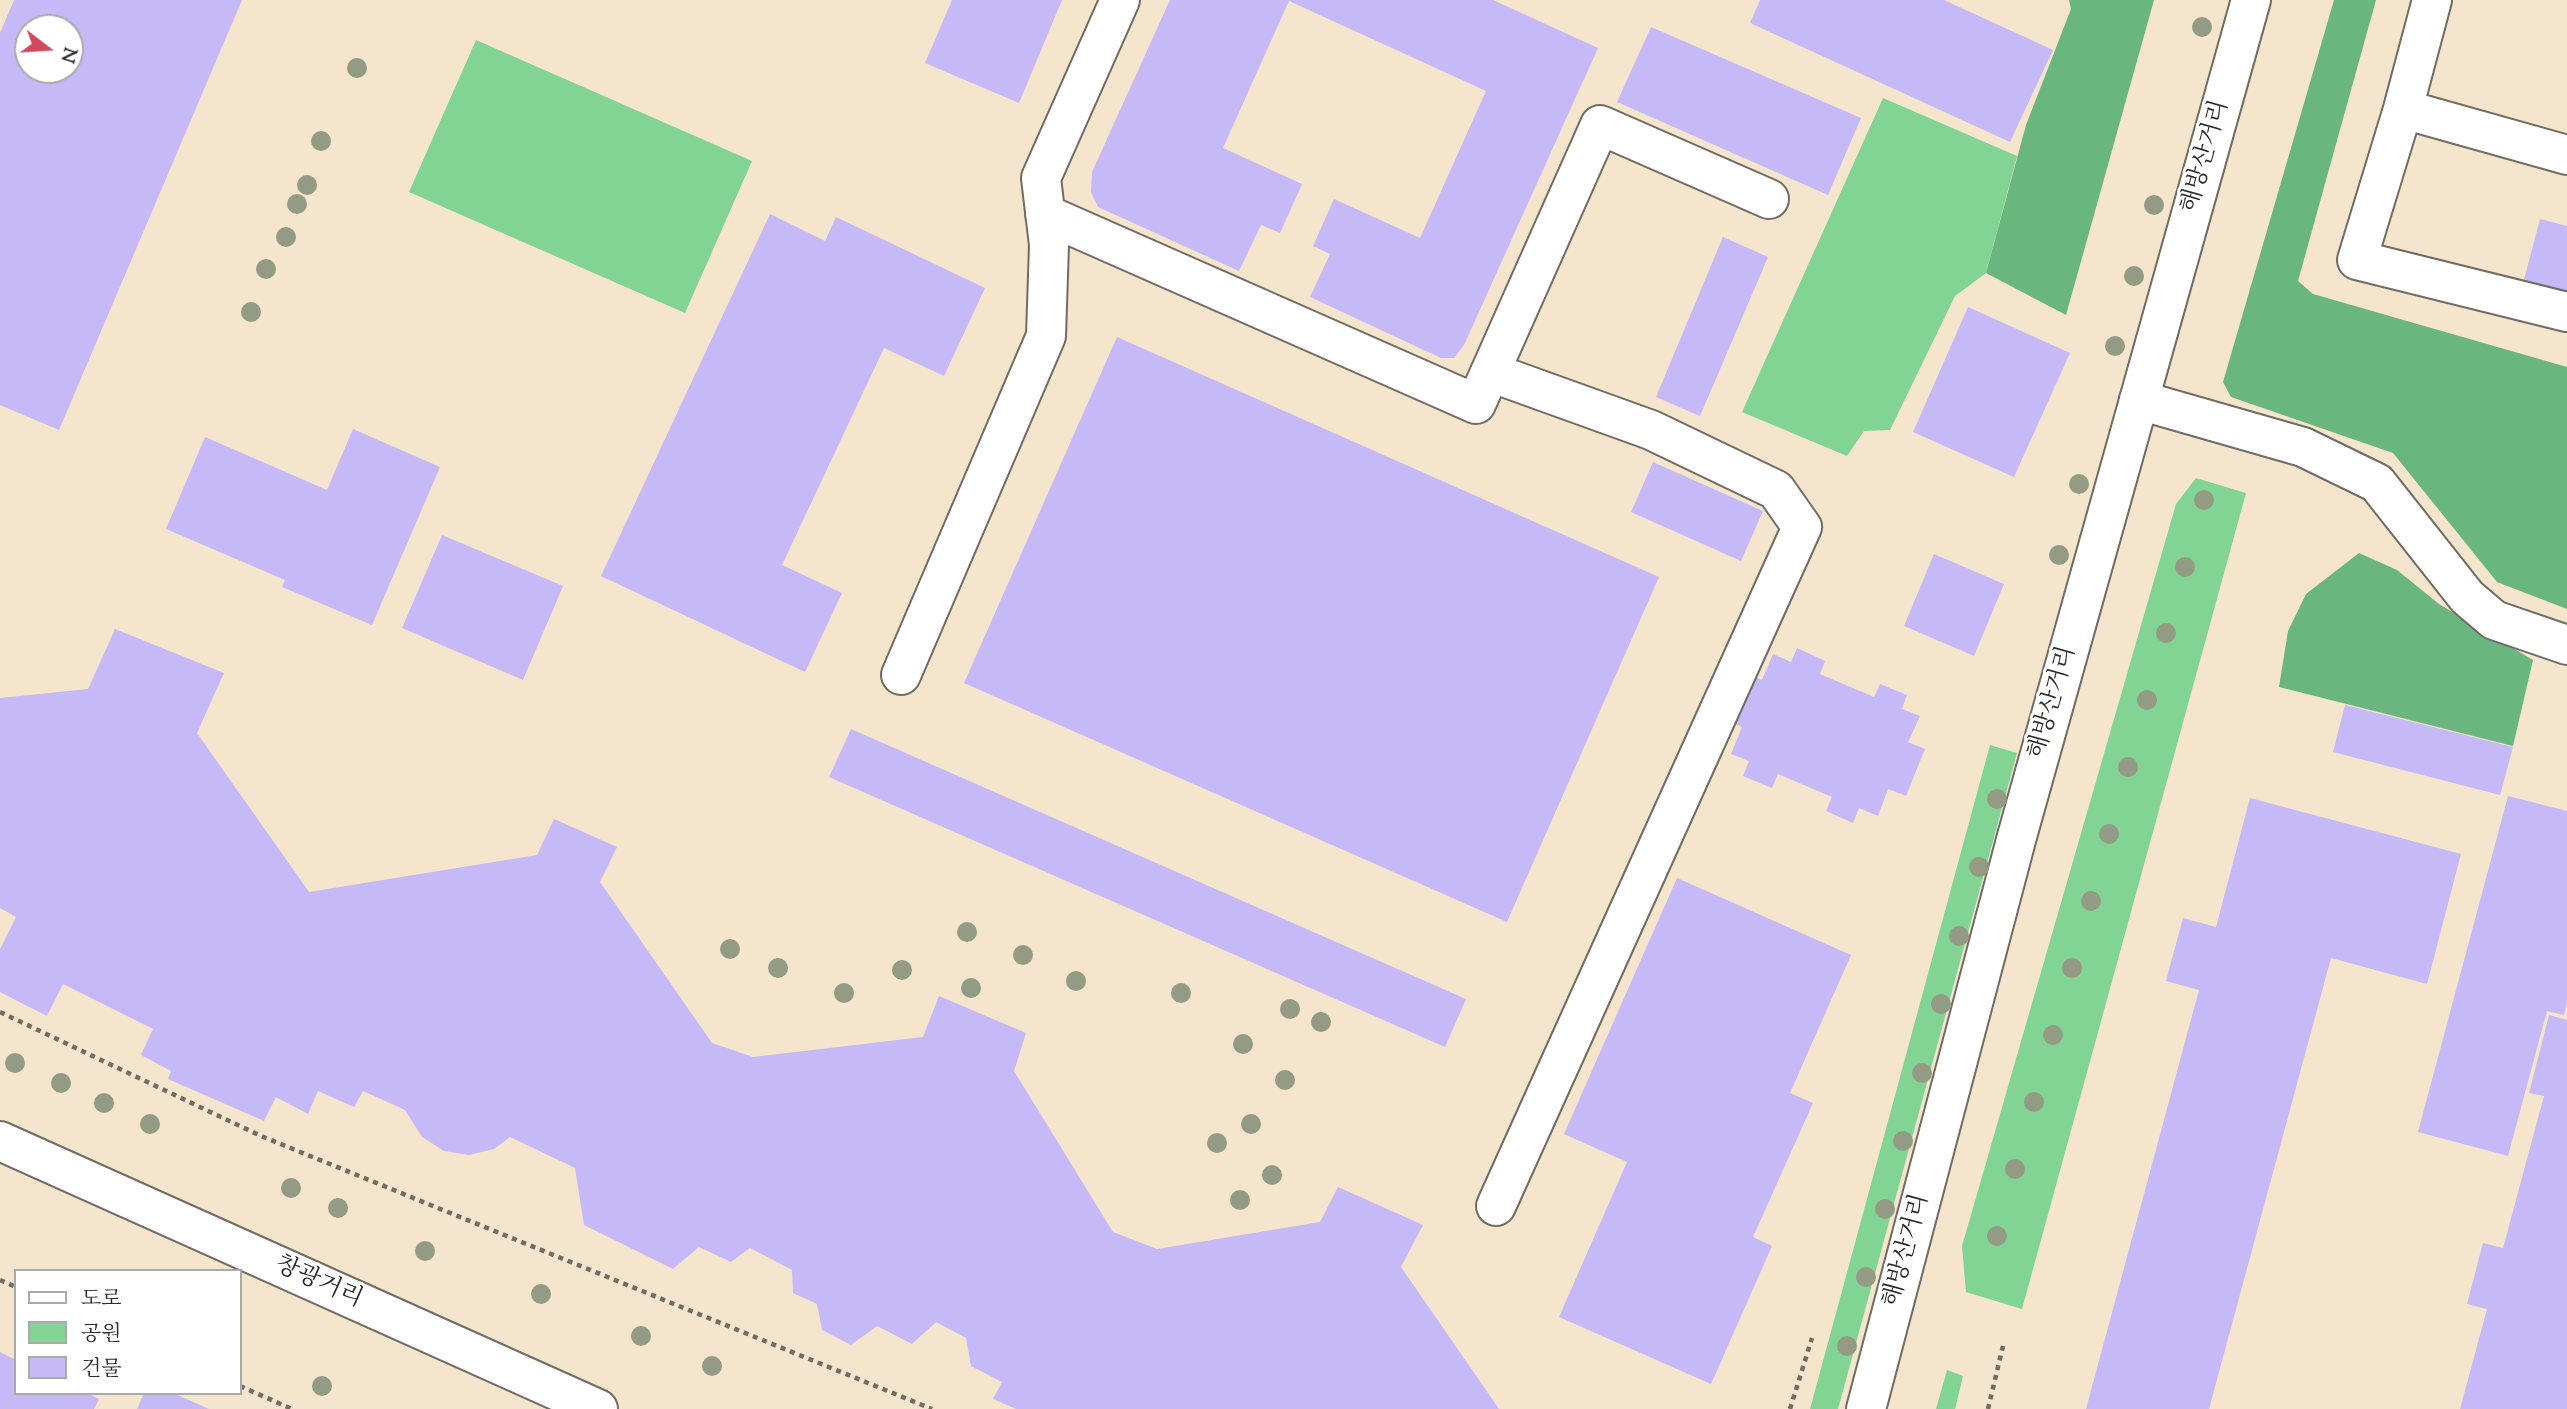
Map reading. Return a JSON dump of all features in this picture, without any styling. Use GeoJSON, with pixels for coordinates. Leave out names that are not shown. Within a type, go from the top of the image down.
{"type":"FeatureCollection","features":[{"type":"Feature","properties":{"kind":"main road"},"geometry":{"type":"LineString","coordinates":[[901,675],[1046,336],[1049,244],[1041,178],[1120,0]]}},
{"type":"Feature","properties":{"kind":"main road","name":"해방산거리"},"geometry":{"type":"LineString","coordinates":[[1866,1409],[2016,840],[2251,0]]}},
{"type":"Feature","properties":{"kind":"main road"},"geometry":{"type":"LineString","coordinates":[[2432,0],[2403,109],[2357,260],[2567,312]]}},
{"type":"Feature","properties":{"kind":"main road"},"geometry":{"type":"LineString","coordinates":[[2403,109],[2567,155]]}},
{"type":"Feature","properties":{"kind":"main road"},"geometry":{"type":"LineString","coordinates":[[1045,214],[1476,404],[1600,125],[1769,199]]}},
{"type":"Feature","properties":{"kind":"main road"},"geometry":{"type":"LineString","coordinates":[[1490,372],[1651,430],[1776,489],[1802,527],[1496,1206]]}},
{"type":"Feature","properties":{"kind":"main road"},"geometry":{"type":"LineString","coordinates":[[2139,400],[2303,447],[2377,483],[2467,597],[2494,620],[2567,645]]}},
{"type":"Feature","properties":{"kind":"main road","name":"창광거리"},"geometry":{"type":"LineString","coordinates":[[0,1141],[598,1409]]}},
{"type":"Feature","properties":{"kind":"path"},"geometry":{"type":"LineString","coordinates":[[0,1012],[261,1136],[932,1409]]}},
{"type":"Feature","properties":{"kind":"path"},"geometry":{"type":"LineString","coordinates":[[1790,1409],[1812,1338]]}},
{"type":"Feature","properties":{"kind":"path"},"geometry":{"type":"LineString","coordinates":[[1988,1409],[2003,1346]]}},
{"type":"Feature","properties":{"kind":"path"},"geometry":{"type":"LineString","coordinates":[[242,1387],[292,1409]]}},
{"type":"Feature","properties":{"kind":"green space"},"geometry":{"type":"Polygon","coordinates":[[[2069,0],[2154,0],[2066,315],[1986,273],[2026,125],[2071,9],[2069,0]]]}},
{"type":"Feature","properties":{"kind":"green space"},"geometry":{"type":"Polygon","coordinates":[[[2334,0],[2376,0],[2298,281],[2313,294],[2567,367],[2567,609],[2497,582],[2393,453],[2231,397],[2223,382],[2334,0]]]}},
{"type":"Feature","properties":{"kind":"green space"},"geometry":{"type":"Polygon","coordinates":[[[476,40],[752,161],[685,313],[409,192],[476,40]]]}},
{"type":"Feature","properties":{"kind":"green space"},"geometry":{"type":"Polygon","coordinates":[[[1883,98],[2017,156],[1986,273],[1955,296],[1890,430],[1864,431],[1847,456],[1742,412],[1883,98]]]}},
{"type":"Feature","properties":{"kind":"green space"},"geometry":{"type":"Polygon","coordinates":[[[2196,478],[2246,493],[2022,1309],[1966,1292],[1962,1246],[2176,504],[2196,478]]]}},
{"type":"Feature","properties":{"kind":"green space"},"geometry":{"type":"Polygon","coordinates":[[[2359,553],[2397,570],[2439,604],[2533,660],[2513,746],[2279,687],[2288,631],[2306,594],[2359,553]]]}},
{"type":"Feature","properties":{"kind":"green space"},"geometry":{"type":"Polygon","coordinates":[[[1990,745],[2017,753],[1838,1409],[1810,1409],[1990,745]]]}},
{"type":"Feature","properties":{"kind":"green space"},"geometry":{"type":"Polygon","coordinates":[[[1947,1370],[1963,1376],[1955,1409],[1936,1409],[1947,1370]]]}},
{"type":"Feature","properties":{"kind":"building"},"geometry":{"type":"Polygon","coordinates":[[[14,0],[242,0],[59,430],[0,405],[0,33],[14,0]]]}},
{"type":"Feature","properties":{"kind":"building"},"geometry":{"type":"Polygon","coordinates":[[[952,0],[1062,0],[1019,103],[925,63],[952,0]]]}},
{"type":"Feature","properties":{"kind":"building"},"geometry":{"type":"Polygon","coordinates":[[[1170,0],[1493,0],[1598,48],[1464,345],[1454,358],[1441,358],[1310,297],[1330,254],[1313,246],[1334,199],[1420,238],[1486,91],[1289,1],[1223,148],[1302,184],[1280,233],[1261,225],[1239,271],[1098,207],[1091,192],[1092,172],[1170,0]]]}},
{"type":"Feature","properties":{"kind":"building"},"geometry":{"type":"Polygon","coordinates":[[[1760,0],[1944,0],[2053,50],[2010,142],[1750,23],[1760,0]]]}},
{"type":"Feature","properties":{"kind":"building"},"geometry":{"type":"Polygon","coordinates":[[[1651,27],[1861,118],[1828,195],[1617,102],[1651,27]]]}},
{"type":"Feature","properties":{"kind":"building"},"geometry":{"type":"Polygon","coordinates":[[[770,214],[825,241],[836,217],[985,288],[944,376],[884,348],[782,565],[842,593],[805,672],[601,576],[770,214]]]}},
{"type":"Feature","properties":{"kind":"building"},"geometry":{"type":"Polygon","coordinates":[[[2540,219],[2567,226],[2567,298],[2522,287],[2540,219]]]}},
{"type":"Feature","properties":{"kind":"building"},"geometry":{"type":"Polygon","coordinates":[[[1723,237],[1768,257],[1700,416],[1656,397],[1723,237]]]}},
{"type":"Feature","properties":{"kind":"building"},"geometry":{"type":"Polygon","coordinates":[[[1968,307],[2070,353],[2014,477],[1913,432],[1968,307]]]}},
{"type":"Feature","properties":{"kind":"building"},"geometry":{"type":"Polygon","coordinates":[[[1117,337],[1659,577],[1507,922],[964,683],[1117,337]]]}},
{"type":"Feature","properties":{"kind":"building"},"geometry":{"type":"Polygon","coordinates":[[[353,429],[440,467],[372,625],[282,587],[285,580],[166,529],[205,437],[327,490],[353,429]]]}},
{"type":"Feature","properties":{"kind":"building"},"geometry":{"type":"Polygon","coordinates":[[[1653,462],[1763,511],[1741,561],[1631,512],[1653,462]]]}},
{"type":"Feature","properties":{"kind":"building"},"geometry":{"type":"Polygon","coordinates":[[[442,535],[563,586],[523,680],[402,628],[442,535]]]}},
{"type":"Feature","properties":{"kind":"building"},"geometry":{"type":"Polygon","coordinates":[[[1934,554],[2004,584],[1974,656],[1904,626],[1934,554]]]}},
{"type":"Feature","properties":{"kind":"building"},"geometry":{"type":"Polygon","coordinates":[[[115,629],[224,673],[197,733],[309,892],[537,855],[554,819],[617,847],[600,882],[712,1043],[753,1057],[923,1037],[939,996],[1026,1033],[1014,1071],[1113,1232],[1157,1249],[1320,1222],[1338,1187],[1423,1225],[1401,1267],[1499,1409],[1016,1409],[993,1399],[1002,1382],[971,1366],[966,1338],[936,1322],[912,1344],[877,1326],[851,1345],[822,1330],[817,1304],[793,1293],[792,1270],[750,1248],[731,1262],[699,1247],[673,1269],[584,1225],[575,1168],[510,1137],[494,1149],[469,1155],[444,1151],[422,1137],[405,1110],[363,1091],[354,1107],[318,1091],[308,1114],[276,1097],[264,1121],[168,1079],[171,1071],[141,1055],[153,1029],[63,984],[47,1016],[0,992],[0,949],[16,917],[0,908],[0,698],[88,689],[115,629]]]}},
{"type":"Feature","properties":{"kind":"building"},"geometry":{"type":"Polygon","coordinates":[[[1797,648],[1825,661],[1820,674],[1874,697],[1880,684],[1907,695],[1902,709],[1920,716],[1908,742],[1925,749],[1906,796],[1888,789],[1878,816],[1859,808],[1853,823],[1826,811],[1832,797],[1778,774],[1772,788],[1743,776],[1749,761],[1731,754],[1742,727],[1726,720],[1746,673],[1762,680],[1773,654],[1791,662],[1797,648]]]}},
{"type":"Feature","properties":{"kind":"building"},"geometry":{"type":"Polygon","coordinates":[[[2345,705],[2513,747],[2500,795],[2333,752],[2345,705]]]}},
{"type":"Feature","properties":{"kind":"building"},"geometry":{"type":"Polygon","coordinates":[[[851,729],[1466,999],[1445,1047],[829,777],[851,729]]]}},
{"type":"Feature","properties":{"kind":"building"},"geometry":{"type":"Polygon","coordinates":[[[2508,796],[2567,811],[2567,1002],[2564,1015],[2547,1011],[2508,1156],[2418,1132],[2508,796]]]}},
{"type":"Feature","properties":{"kind":"building"},"geometry":{"type":"Polygon","coordinates":[[[2250,798],[2461,854],[2427,984],[2331,958],[2209,1409],[2086,1409],[2199,990],[2166,981],[2183,918],[2216,927],[2250,798]]]}},
{"type":"Feature","properties":{"kind":"building"},"geometry":{"type":"Polygon","coordinates":[[[1677,878],[1851,955],[1790,1093],[1813,1103],[1753,1237],[1772,1246],[1711,1384],[1559,1317],[1627,1162],[1564,1134],[1677,878]]]}},
{"type":"Feature","properties":{"kind":"building"},"geometry":{"type":"Polygon","coordinates":[[[2549,1015],[2567,1020],[2567,1409],[2460,1409],[2487,1309],[2467,1304],[2483,1243],[2503,1248],[2544,1096],[2529,1093],[2549,1015]]]}},
{"type":"Feature","properties":{"kind":"building"},"geometry":{"type":"Polygon","coordinates":[[[0,1352],[14,1359],[14,1395],[91,1395],[99,1399],[94,1409],[0,1409],[0,1352]]]}},
{"type":"Feature","properties":{"kind":"building"},"geometry":{"type":"Polygon","coordinates":[[[143,1395],[178,1395],[209,1409],[137,1409],[143,1395]]]}}]}
